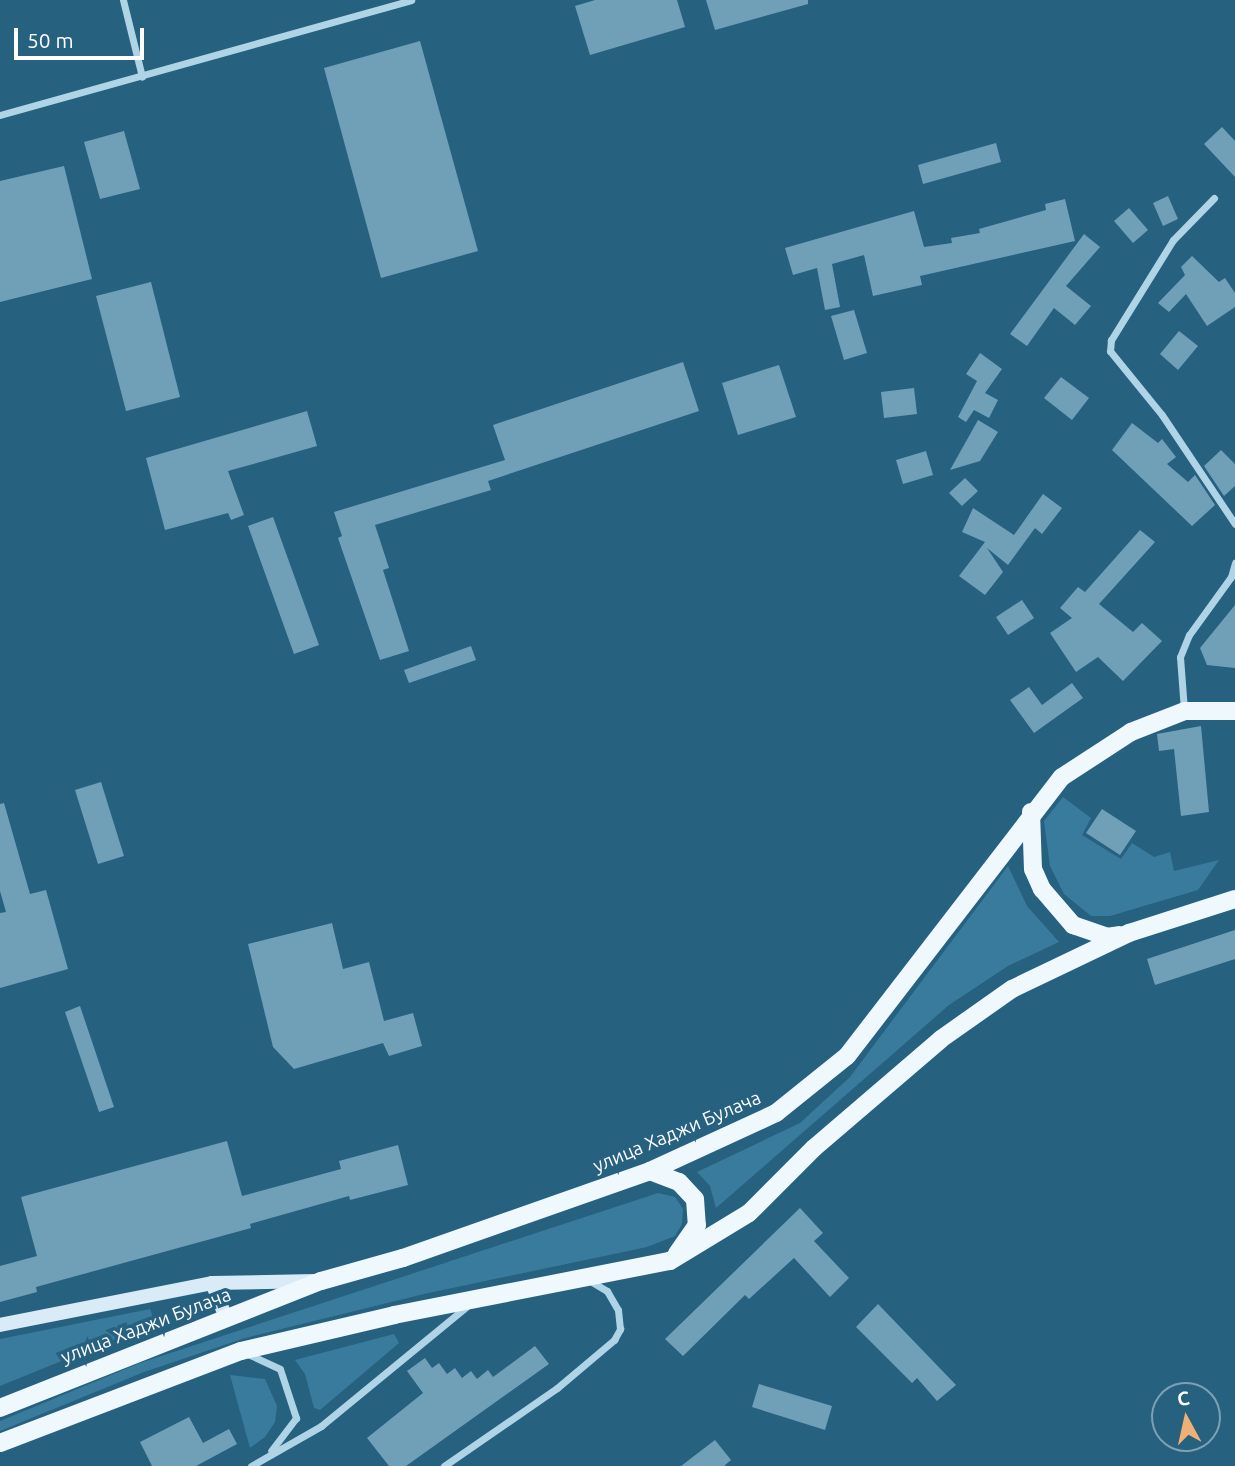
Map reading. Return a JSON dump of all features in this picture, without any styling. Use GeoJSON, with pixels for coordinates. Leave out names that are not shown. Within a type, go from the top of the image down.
{"type":"FeatureCollection","features":[{"type":"Feature","properties":{"kind":"main road","name":"улица Хаджи Булача"},"geometry":{"type":"LineString","coordinates":[[0,1408],[321,1281],[403,1258],[650,1171],[776,1113],[847,1056],[1031,812],[1082,762],[1131,732],[1185,710],[1235,711]]}},
{"type":"Feature","properties":{"kind":"main road"},"geometry":{"type":"LineString","coordinates":[[1031,812],[1032,869],[1060,912],[1088,932],[1107,937],[1129,933],[1235,899]]}},
{"type":"Feature","properties":{"kind":"main road"},"geometry":{"type":"LineString","coordinates":[[0,1443],[241,1351],[476,1298],[670,1261],[749,1213],[814,1148],[941,1039],[1012,989],[1129,933]]}},
{"type":"Feature","properties":{"kind":"main road"},"geometry":{"type":"LineString","coordinates":[[650,1171],[679,1182],[695,1199],[695,1231],[670,1261]]}},
{"type":"Feature","properties":{"kind":"main road"},"geometry":{"type":"LineString","coordinates":[[0,1325],[212,1283],[321,1281]]}},
{"type":"Feature","properties":{"kind":"main road"},"geometry":{"type":"LineString","coordinates":[[212,1283],[226,1317]]}},
{"type":"Feature","properties":{"kind":"street"},"geometry":{"type":"LineString","coordinates":[[123,0],[142,77]]}},
{"type":"Feature","properties":{"kind":"street"},"geometry":{"type":"LineString","coordinates":[[0,115],[411,0]]}},
{"type":"Feature","properties":{"kind":"street"},"geometry":{"type":"LineString","coordinates":[[1214,198],[1173,240],[1111,340],[1110,351],[1162,415],[1235,524]]}},
{"type":"Feature","properties":{"kind":"street"},"geometry":{"type":"LineString","coordinates":[[1185,710],[1180,657],[1189,635],[1231,578],[1235,563]]}},
{"type":"Feature","properties":{"kind":"street"},"geometry":{"type":"LineString","coordinates":[[444,1466],[557,1388],[614,1340],[621,1320],[613,1300],[586,1278]]}},
{"type":"Feature","properties":{"kind":"street"},"geometry":{"type":"LineString","coordinates":[[251,1466],[321,1426],[476,1298]]}},
{"type":"Feature","properties":{"kind":"street"},"geometry":{"type":"LineString","coordinates":[[241,1351],[281,1370],[296,1418],[273,1449],[251,1466]]}},
{"type":"Feature","properties":{"kind":"shaded area"},"geometry":{"type":"Polygon","coordinates":[[[1063,797],[1091,818],[1082,835],[1121,859],[1132,843],[1154,857],[1170,852],[1174,871],[1219,860],[1198,890],[1110,916],[1091,916],[1064,894],[1050,866],[1044,821],[1063,797]]]}},
{"type":"Feature","properties":{"kind":"shaded area"},"geometry":{"type":"Polygon","coordinates":[[[1008,866],[1027,906],[1059,942],[1008,966],[949,1005],[716,1208],[710,1186],[697,1172],[800,1123],[850,1077],[1008,866]]]}},
{"type":"Feature","properties":{"kind":"shaded area"},"geometry":{"type":"Polygon","coordinates":[[[658,1193],[675,1197],[683,1209],[682,1224],[675,1236],[647,1247],[424,1294],[245,1338],[144,1372],[0,1431],[0,1421],[140,1363],[658,1193]]]}},
{"type":"Feature","properties":{"kind":"shaded area"},"geometry":{"type":"Polygon","coordinates":[[[150,1309],[155,1323],[0,1386],[0,1339],[150,1309]]]}},
{"type":"Feature","properties":{"kind":"shaded area"},"geometry":{"type":"Polygon","coordinates":[[[394,1334],[399,1343],[320,1410],[314,1408],[305,1374],[295,1360],[394,1334]]]}},
{"type":"Feature","properties":{"kind":"shaded area"},"geometry":{"type":"Polygon","coordinates":[[[230,1375],[265,1379],[277,1406],[275,1422],[265,1437],[250,1448],[230,1375]]]}},
{"type":"Feature","properties":{"kind":"building"},"geometry":{"type":"Polygon","coordinates":[[[595,0],[677,0],[685,27],[590,55],[575,6],[595,0]]]}},
{"type":"Feature","properties":{"kind":"building"},"geometry":{"type":"Polygon","coordinates":[[[706,0],[808,0],[808,4],[715,30],[706,0]]]}},
{"type":"Feature","properties":{"kind":"building"},"geometry":{"type":"Polygon","coordinates":[[[420,41],[478,251],[381,278],[324,68],[420,41]]]}},
{"type":"Feature","properties":{"kind":"building"},"geometry":{"type":"Polygon","coordinates":[[[1222,127],[1235,141],[1235,177],[1204,144],[1222,127]]]}},
{"type":"Feature","properties":{"kind":"building"},"geometry":{"type":"Polygon","coordinates":[[[124,131],[140,189],[100,199],[84,142],[124,131]]]}},
{"type":"Feature","properties":{"kind":"building"},"geometry":{"type":"Polygon","coordinates":[[[996,143],[1001,162],[923,184],[918,165],[996,143]]]}},
{"type":"Feature","properties":{"kind":"building"},"geometry":{"type":"Polygon","coordinates":[[[64,166],[92,279],[0,302],[0,181],[64,166]]]}},
{"type":"Feature","properties":{"kind":"building"},"geometry":{"type":"Polygon","coordinates":[[[1168,196],[1178,219],[1163,226],[1153,203],[1168,196]]]}},
{"type":"Feature","properties":{"kind":"building"},"geometry":{"type":"Polygon","coordinates":[[[1065,199],[1075,241],[920,276],[922,285],[873,296],[864,255],[832,264],[840,307],[825,310],[817,268],[793,275],[785,248],[914,211],[924,247],[952,243],[951,238],[980,233],[979,229],[1046,210],[1045,204],[1065,199]]]}},
{"type":"Feature","properties":{"kind":"building"},"geometry":{"type":"Polygon","coordinates":[[[1129,208],[1148,230],[1133,243],[1114,221],[1129,208]]]}},
{"type":"Feature","properties":{"kind":"building"},"geometry":{"type":"Polygon","coordinates":[[[1084,234],[1100,247],[1066,286],[1091,306],[1075,325],[1054,308],[1027,346],[1010,334],[1084,234]]]}},
{"type":"Feature","properties":{"kind":"building"},"geometry":{"type":"Polygon","coordinates":[[[1192,256],[1219,282],[1225,278],[1235,293],[1235,307],[1207,326],[1186,294],[1169,312],[1158,303],[1185,275],[1181,267],[1192,256]]]}},
{"type":"Feature","properties":{"kind":"building"},"geometry":{"type":"Polygon","coordinates":[[[151,282],[180,397],[126,411],[96,296],[151,282]]]}},
{"type":"Feature","properties":{"kind":"building"},"geometry":{"type":"Polygon","coordinates":[[[854,310],[867,353],[844,360],[831,316],[854,310]]]}},
{"type":"Feature","properties":{"kind":"building"},"geometry":{"type":"Polygon","coordinates":[[[1179,331],[1198,346],[1178,370],[1160,354],[1179,331]]]}},
{"type":"Feature","properties":{"kind":"building"},"geometry":{"type":"Polygon","coordinates":[[[980,353],[1002,369],[985,393],[998,400],[989,418],[974,410],[966,422],[958,417],[977,381],[966,374],[980,353]]]}},
{"type":"Feature","properties":{"kind":"building"},"geometry":{"type":"Polygon","coordinates":[[[683,362],[699,411],[488,481],[491,490],[375,525],[389,568],[383,570],[409,651],[380,660],[338,538],[342,536],[334,512],[505,460],[493,425],[683,362]]]}},
{"type":"Feature","properties":{"kind":"building"},"geometry":{"type":"Polygon","coordinates":[[[779,365],[796,417],[738,435],[722,383],[779,365]]]}},
{"type":"Feature","properties":{"kind":"building"},"geometry":{"type":"Polygon","coordinates":[[[1061,377],[1089,398],[1072,420],[1044,398],[1061,377]]]}},
{"type":"Feature","properties":{"kind":"building"},"geometry":{"type":"Polygon","coordinates":[[[914,388],[917,414],[884,418],[881,392],[914,388]]]}},
{"type":"Feature","properties":{"kind":"building"},"geometry":{"type":"Polygon","coordinates":[[[307,411],[317,446],[228,471],[244,515],[231,520],[228,513],[165,530],[146,458],[307,411]]]}},
{"type":"Feature","properties":{"kind":"building"},"geometry":{"type":"Polygon","coordinates":[[[978,420],[998,432],[980,461],[950,470],[978,420]]]}},
{"type":"Feature","properties":{"kind":"building"},"geometry":{"type":"Polygon","coordinates":[[[1132,423],[1158,443],[1162,439],[1176,457],[1167,464],[1188,482],[1195,475],[1215,505],[1192,526],[1112,450],[1132,423]]]}},
{"type":"Feature","properties":{"kind":"building"},"geometry":{"type":"Polygon","coordinates":[[[1221,450],[1235,464],[1235,486],[1224,496],[1204,466],[1221,450]]]}},
{"type":"Feature","properties":{"kind":"building"},"geometry":{"type":"Polygon","coordinates":[[[926,451],[933,475],[903,484],[896,460],[926,451]]]}},
{"type":"Feature","properties":{"kind":"building"},"geometry":{"type":"Polygon","coordinates":[[[965,478],[978,491],[962,506],[949,493],[965,478]]]}},
{"type":"Feature","properties":{"kind":"building"},"geometry":{"type":"Polygon","coordinates":[[[1043,494],[1062,508],[1042,534],[1035,528],[1008,565],[987,548],[1003,572],[985,595],[959,576],[985,542],[962,532],[973,508],[1014,535],[1043,494]]]}},
{"type":"Feature","properties":{"kind":"building"},"geometry":{"type":"Polygon","coordinates":[[[273,517],[319,645],[294,654],[248,526],[273,517]]]}},
{"type":"Feature","properties":{"kind":"building"},"geometry":{"type":"Polygon","coordinates":[[[1140,530],[1155,542],[1099,604],[1133,632],[1142,623],[1162,641],[1123,681],[1098,657],[1076,672],[1050,633],[1072,618],[1060,608],[1078,587],[1085,592],[1140,530]]]}},
{"type":"Feature","properties":{"kind":"building"},"geometry":{"type":"Polygon","coordinates":[[[1022,600],[1034,618],[1008,635],[996,617],[1022,600]]]}},
{"type":"Feature","properties":{"kind":"building"},"geometry":{"type":"Polygon","coordinates":[[[1235,605],[1235,668],[1207,665],[1200,648],[1235,605]]]}},
{"type":"Feature","properties":{"kind":"building"},"geometry":{"type":"Polygon","coordinates":[[[471,646],[476,660],[409,683],[404,670],[471,646]]]}},
{"type":"Feature","properties":{"kind":"building"},"geometry":{"type":"Polygon","coordinates":[[[1072,683],[1083,698],[1034,733],[1010,700],[1029,687],[1042,705],[1072,683]]]}},
{"type":"Feature","properties":{"kind":"building"},"geometry":{"type":"Polygon","coordinates":[[[1201,726],[1209,812],[1181,816],[1174,749],[1159,751],[1157,734],[1201,726]]]}},
{"type":"Feature","properties":{"kind":"building"},"geometry":{"type":"Polygon","coordinates":[[[101,782],[124,856],[98,864],[75,790],[101,782]]]}},
{"type":"Feature","properties":{"kind":"building"},"geometry":{"type":"Polygon","coordinates":[[[4,803],[30,894],[46,890],[68,969],[0,988],[0,913],[6,912],[0,891],[0,804],[4,803]]]}},
{"type":"Feature","properties":{"kind":"building"},"geometry":{"type":"Polygon","coordinates":[[[1102,809],[1136,831],[1120,855],[1086,833],[1102,809]]]}},
{"type":"Feature","properties":{"kind":"building"},"geometry":{"type":"Polygon","coordinates":[[[332,923],[343,969],[369,962],[384,1021],[413,1013],[422,1046],[389,1056],[383,1043],[294,1069],[273,1047],[248,944],[332,923]]]}},
{"type":"Feature","properties":{"kind":"building"},"geometry":{"type":"Polygon","coordinates":[[[1235,930],[1235,959],[1155,985],[1147,959],[1235,930]]]}},
{"type":"Feature","properties":{"kind":"building"},"geometry":{"type":"Polygon","coordinates":[[[80,1006],[114,1107],[99,1112],[65,1012],[80,1006]]]}},
{"type":"Feature","properties":{"kind":"building"},"geometry":{"type":"Polygon","coordinates":[[[227,1141],[242,1196],[341,1169],[339,1161],[398,1145],[408,1185],[350,1200],[349,1196],[250,1224],[251,1228],[36,1287],[37,1292],[0,1302],[0,1266],[37,1256],[21,1197],[227,1141]]]}},
{"type":"Feature","properties":{"kind":"building"},"geometry":{"type":"Polygon","coordinates":[[[800,1208],[823,1233],[814,1241],[849,1278],[830,1297],[794,1258],[749,1299],[745,1295],[683,1356],[665,1339],[800,1208]]]}},
{"type":"Feature","properties":{"kind":"building"},"geometry":{"type":"Polygon","coordinates":[[[878,1304],[956,1385],[937,1401],[917,1378],[912,1383],[856,1327],[878,1304]]]}},
{"type":"Feature","properties":{"kind":"building"},"geometry":{"type":"Polygon","coordinates":[[[535,1346],[549,1364],[406,1466],[389,1466],[367,1438],[423,1393],[407,1371],[425,1358],[432,1368],[439,1363],[447,1374],[455,1368],[462,1378],[471,1371],[477,1379],[488,1370],[493,1377],[535,1346]]]}},
{"type":"Feature","properties":{"kind":"building"},"geometry":{"type":"Polygon","coordinates":[[[759,1384],[832,1406],[825,1430],[752,1407],[759,1384]]]}},
{"type":"Feature","properties":{"kind":"building"},"geometry":{"type":"Polygon","coordinates":[[[189,1417],[203,1443],[229,1429],[237,1444],[196,1466],[152,1466],[140,1442],[189,1417]]]}},
{"type":"Feature","properties":{"kind":"building"},"geometry":{"type":"Polygon","coordinates":[[[715,1440],[731,1460],[724,1466],[681,1466],[715,1440]]]}}]}
